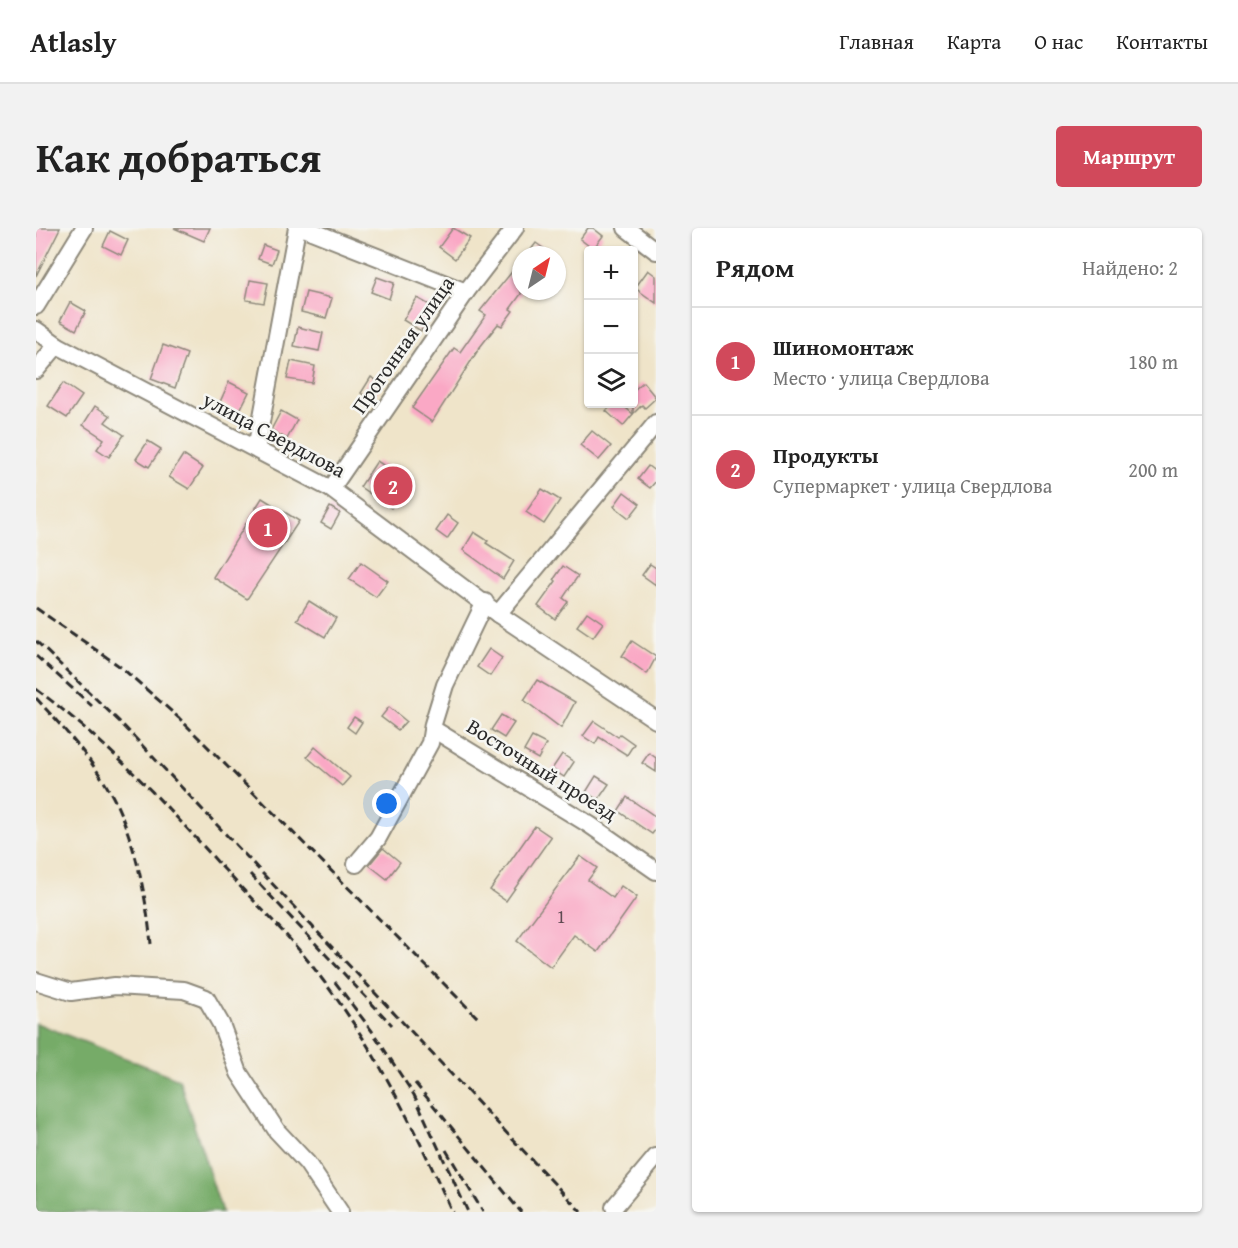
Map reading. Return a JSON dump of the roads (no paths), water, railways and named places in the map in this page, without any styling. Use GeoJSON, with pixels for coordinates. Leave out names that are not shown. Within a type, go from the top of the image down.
{"type":"FeatureCollection","features":[{"type":"Feature","properties":{"kind":"street"},"geometry":{"type":"LineString","coordinates":[[36,306],[84,228]]}},
{"type":"Feature","properties":{"kind":"street"},"geometry":{"type":"LineString","coordinates":[[256,449],[297,228]]}},
{"type":"Feature","properties":{"kind":"street"},"geometry":{"type":"LineString","coordinates":[[304,228],[466,292]]}},
{"type":"Feature","properties":{"kind":"street","name":"Прогонная улица"},"geometry":{"type":"LineString","coordinates":[[331,489],[466,292],[515,228]]}},
{"type":"Feature","properties":{"kind":"street"},"geometry":{"type":"LineString","coordinates":[[626,228],[656,251]]}},
{"type":"Feature","properties":{"kind":"street","name":"улица Свердлова"},"geometry":{"type":"LineString","coordinates":[[36,330],[57,345],[331,489],[485,602],[498,614],[656,720]]}},
{"type":"Feature","properties":{"kind":"street"},"geometry":{"type":"LineString","coordinates":[[36,370],[57,345]]}},
{"type":"Feature","properties":{"kind":"street"},"geometry":{"type":"LineString","coordinates":[[498,614],[656,423]]}},
{"type":"Feature","properties":{"kind":"street"},"geometry":{"type":"LineString","coordinates":[[356,864],[378,838],[430,743],[445,685],[485,602]]}},
{"type":"Feature","properties":{"kind":"street","name":"Восточный проезд"},"geometry":{"type":"LineString","coordinates":[[433,729],[590,825],[656,871]]}},
{"type":"Feature","properties":{"kind":"street"},"geometry":{"type":"LineString","coordinates":[[36,981],[71,992],[115,986],[184,990],[206,998],[221,1024],[239,1073],[277,1131],[307,1163],[340,1212]]}},
{"type":"Feature","properties":{"kind":"street"},"geometry":{"type":"LineString","coordinates":[[614,1207],[656,1157]]}},
{"type":"Feature","properties":{"kind":"railway"},"geometry":{"type":"LineString","coordinates":[[36,608],[122,668],[179,718],[479,1019]]}},
{"type":"Feature","properties":{"kind":"railway"},"geometry":{"type":"LineString","coordinates":[[36,641],[122,724],[581,1212]]}},
{"type":"Feature","properties":{"kind":"railway"},"geometry":{"type":"LineString","coordinates":[[36,656],[92,706]]}},
{"type":"Feature","properties":{"kind":"railway"},"geometry":{"type":"LineString","coordinates":[[36,689],[86,729],[134,774],[311,964],[342,1006],[394,1091],[452,1212]]}},
{"type":"Feature","properties":{"kind":"railway"},"geometry":{"type":"LineString","coordinates":[[36,698],[89,760],[115,801],[129,835],[139,871],[151,944]]}},
{"type":"Feature","properties":{"kind":"railway"},"geometry":{"type":"LineString","coordinates":[[250,874],[392,1025]]}},
{"type":"Feature","properties":{"kind":"railway"},"geometry":{"type":"LineString","coordinates":[[335,982],[372,1031],[414,1095],[468,1212]]}},
{"type":"Feature","properties":{"kind":"railway"},"geometry":{"type":"LineString","coordinates":[[415,1083],[521,1212]]}},
{"type":"Feature","properties":{"kind":"railway"},"geometry":{"type":"LineString","coordinates":[[446,1150],[483,1212]]}},
{"type":"Feature","properties":{"kind":"place","name":"Продукты"},"geometry":{"type":"Point","coordinates":[393,486]}},
{"type":"Feature","properties":{"kind":"place","name":"Шиномонтаж"},"geometry":{"type":"Point","coordinates":[268,528]}}]}
